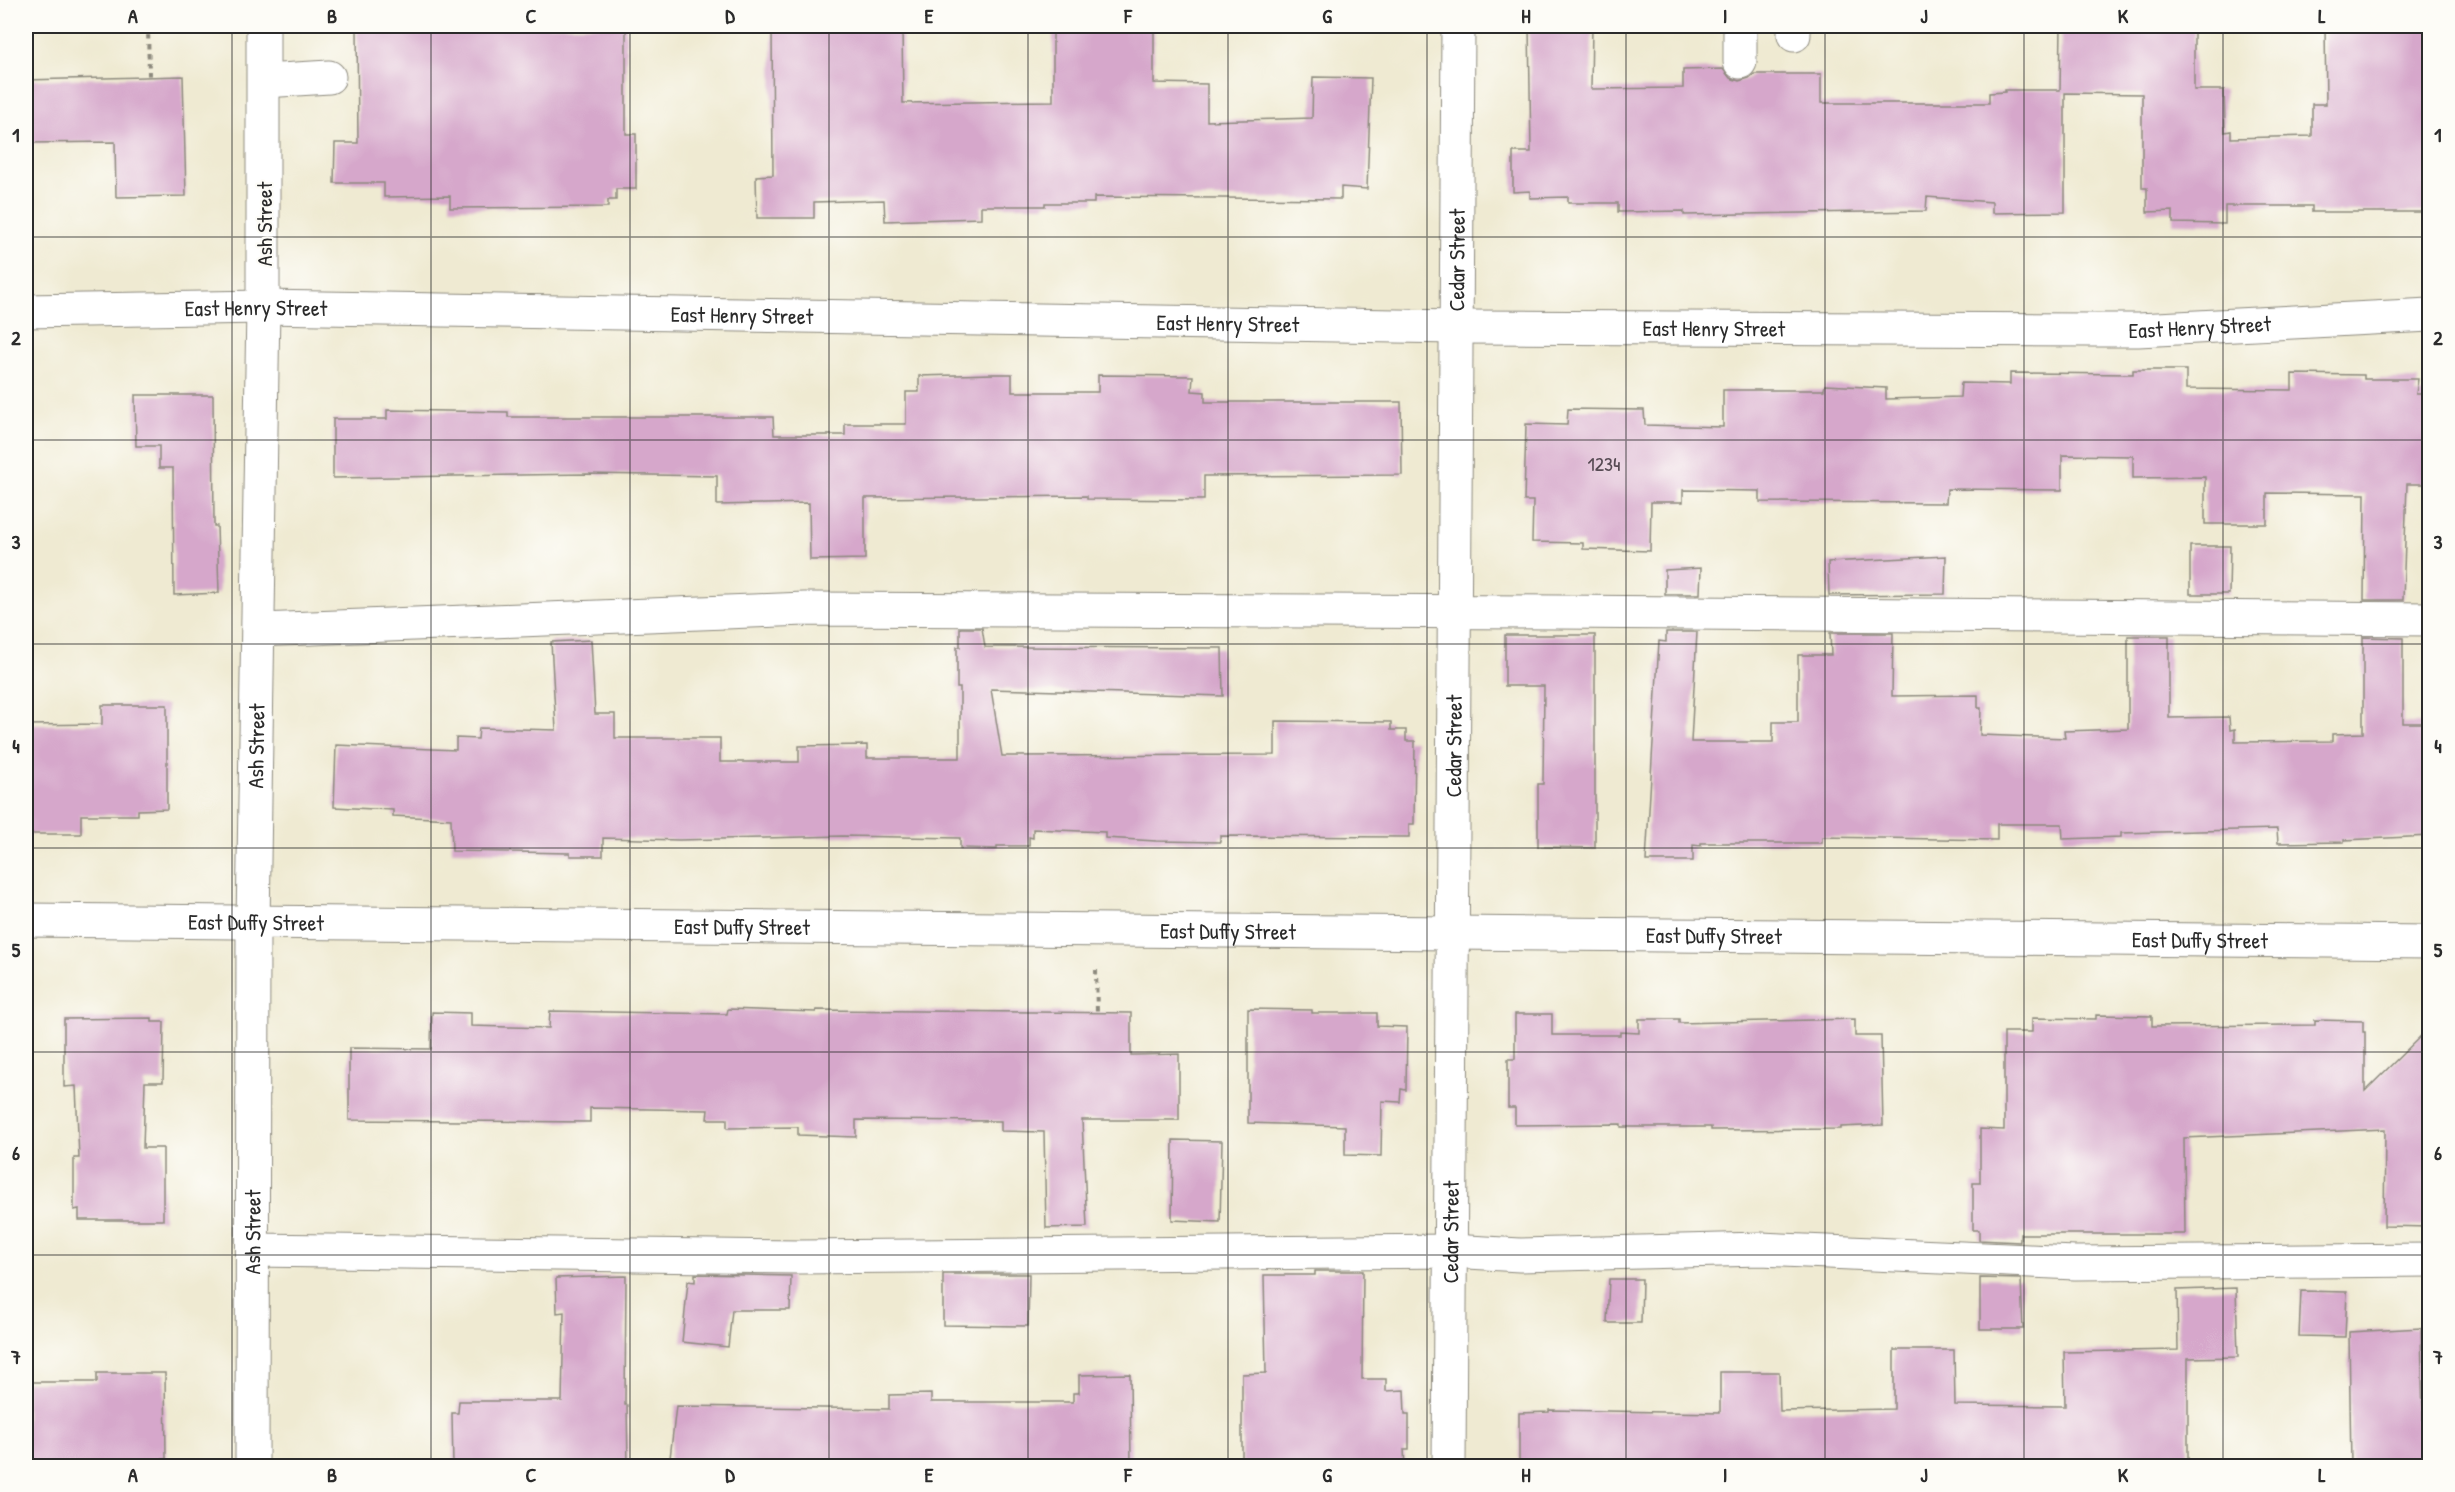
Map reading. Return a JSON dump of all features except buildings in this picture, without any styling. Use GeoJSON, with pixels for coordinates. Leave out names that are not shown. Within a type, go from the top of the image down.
{"type":"FeatureCollection","features":[{"type":"Feature","properties":{"kind":"street","name":"Ash Street"},"geometry":{"type":"LineString","coordinates":[[252,1467],[253,923],[264,308],[263,26]]}},
{"type":"Feature","properties":{"kind":"street","name":"Cedar Street"},"geometry":{"type":"LineString","coordinates":[[1449,1467],[1458,26]]}},
{"type":"Feature","properties":{"kind":"street"},"geometry":{"type":"LineString","coordinates":[[1740,26],[1740,62]]}},
{"type":"Feature","properties":{"kind":"street"},"geometry":{"type":"LineString","coordinates":[[264,81],[329,77]]}},
{"type":"Feature","properties":{"kind":"street","name":"East Henry Street"},"geometry":{"type":"LineString","coordinates":[[26,310],[264,308],[1456,327],[2138,330],[2430,315]]}},
{"type":"Feature","properties":{"kind":"street"},"geometry":{"type":"LineString","coordinates":[[260,630],[805,609],[1455,611],[2430,619]]}},
{"type":"Feature","properties":{"kind":"street","name":"East Duffy Street"},"geometry":{"type":"LineString","coordinates":[[26,920],[2430,942]]}},
{"type":"Feature","properties":{"kind":"street"},"geometry":{"type":"LineString","coordinates":[[254,1250],[799,1257],[1451,1251],[1520,1255],[1761,1250],[2075,1263],[2430,1260]]}},
{"type":"Feature","properties":{"kind":"path"},"geometry":{"type":"LineString","coordinates":[[148,26],[149,76]]}}]}
